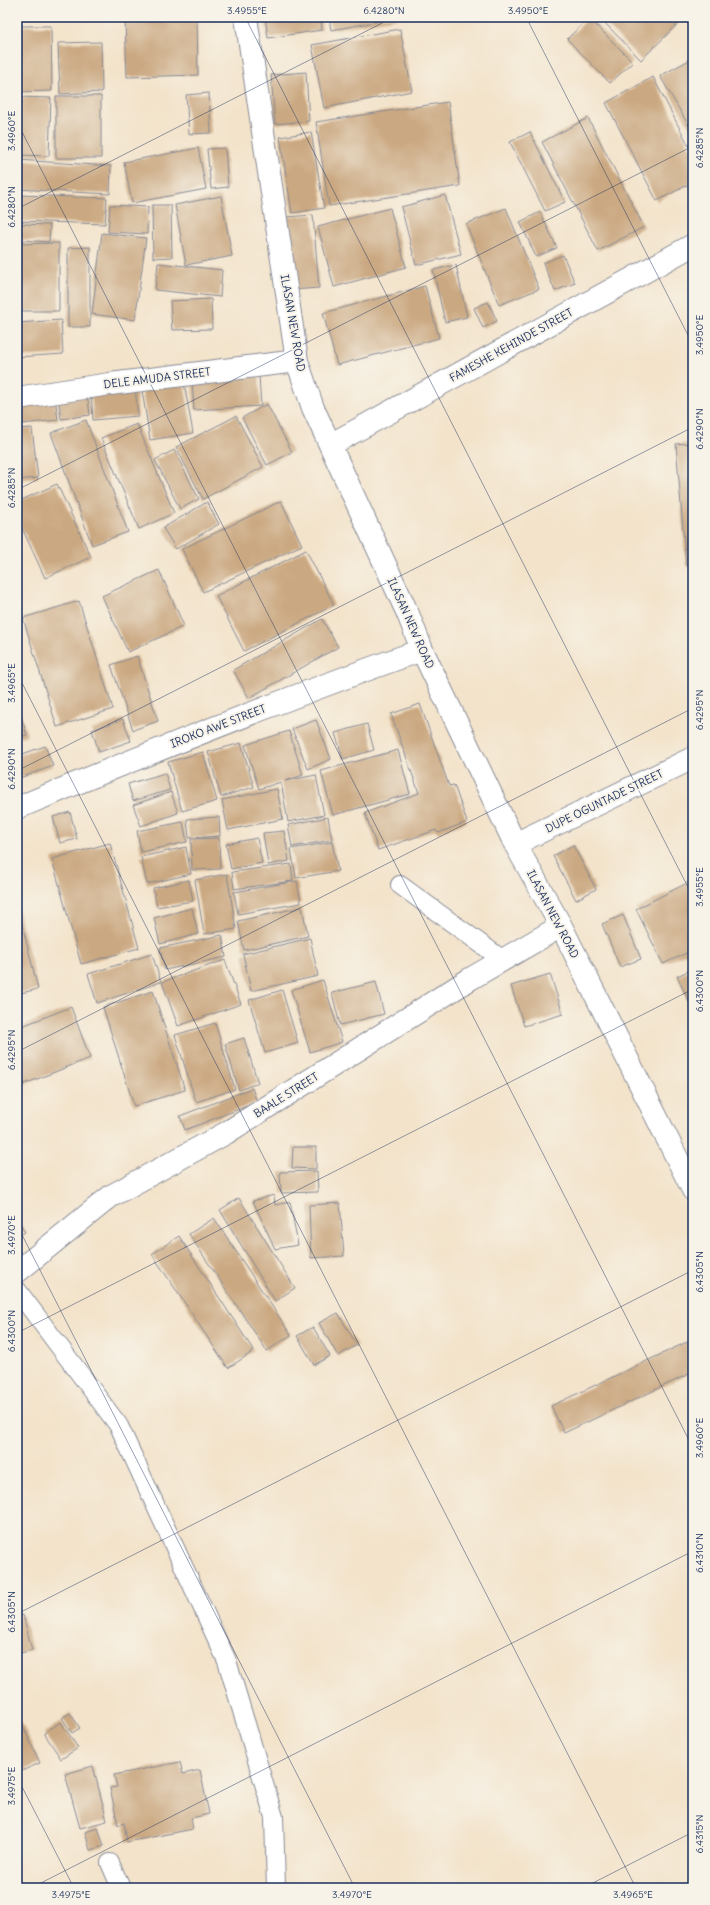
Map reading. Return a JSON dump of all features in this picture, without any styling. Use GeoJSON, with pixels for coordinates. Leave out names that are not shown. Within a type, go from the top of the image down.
{"type":"FeatureCollection","features":[{"type":"Feature","properties":{"kind":"street","name":"ILASAN NEW ROAD"},"geometry":{"type":"LineString","coordinates":[[246,17],[297,361],[313,408],[408,614],[422,650],[515,844],[562,926],[693,1190]]}},
{"type":"Feature","properties":{"kind":"street","name":"FAMESHE KEHINDE STREET"},"geometry":{"type":"LineString","coordinates":[[330,445],[693,245]]}},
{"type":"Feature","properties":{"kind":"street","name":"DELE AMUDA STREET"},"geometry":{"type":"LineString","coordinates":[[17,398],[110,384],[297,361]]}},
{"type":"Feature","properties":{"kind":"street","name":"IROKO AWE STREET"},"geometry":{"type":"LineString","coordinates":[[17,808],[312,690],[422,650]]}},
{"type":"Feature","properties":{"kind":"street","name":"DUPE OGUNTADE STREET"},"geometry":{"type":"LineString","coordinates":[[515,844],[693,758]]}},
{"type":"Feature","properties":{"kind":"street","name":"BAALE STREET"},"geometry":{"type":"LineString","coordinates":[[17,1272],[111,1196],[226,1133],[503,960],[562,926]]}},
{"type":"Feature","properties":{"kind":"lane"},"geometry":{"type":"LineString","coordinates":[[400,885],[503,960]]}},
{"type":"Feature","properties":{"kind":"lane"},"geometry":{"type":"LineString","coordinates":[[17,1290],[119,1426],[227,1661],[274,1817],[276,1888]]}},
{"type":"Feature","properties":{"kind":"lane"},"geometry":{"type":"LineString","coordinates":[[110,1864],[121,1888]]}},
{"type":"Feature","properties":{"kind":"building"},"geometry":{"type":"Polygon","coordinates":[[[197,17],[198,75],[127,77],[125,19],[197,17]]]}},
{"type":"Feature","properties":{"kind":"building"},"geometry":{"type":"Polygon","coordinates":[[[265,17],[321,17],[322,30],[268,38],[265,17]]]}},
{"type":"Feature","properties":{"kind":"building"},"geometry":{"type":"Polygon","coordinates":[[[329,17],[397,17],[397,18],[331,30],[329,17]]]}},
{"type":"Feature","properties":{"kind":"building"},"geometry":{"type":"Polygon","coordinates":[[[599,17],[685,17],[641,60],[599,17]]]}},
{"type":"Feature","properties":{"kind":"building"},"geometry":{"type":"Polygon","coordinates":[[[589,18],[633,62],[610,83],[567,39],[589,18]]]}},
{"type":"Feature","properties":{"kind":"building"},"geometry":{"type":"Polygon","coordinates":[[[17,26],[51,26],[52,91],[17,92],[17,26]]]}},
{"type":"Feature","properties":{"kind":"building"},"geometry":{"type":"Polygon","coordinates":[[[400,29],[412,91],[324,108],[312,45],[400,29]]]}},
{"type":"Feature","properties":{"kind":"building"},"geometry":{"type":"Polygon","coordinates":[[[101,42],[102,92],[60,94],[58,43],[101,42]]]}},
{"type":"Feature","properties":{"kind":"building"},"geometry":{"type":"Polygon","coordinates":[[[693,58],[693,133],[660,76],[693,58]]]}},
{"type":"Feature","properties":{"kind":"building"},"geometry":{"type":"Polygon","coordinates":[[[306,72],[309,121],[275,124],[271,75],[306,72]]]}},
{"type":"Feature","properties":{"kind":"building"},"geometry":{"type":"Polygon","coordinates":[[[653,77],[693,154],[693,182],[657,201],[606,103],[653,77]]]}},
{"type":"Feature","properties":{"kind":"building"},"geometry":{"type":"Polygon","coordinates":[[[209,93],[211,133],[189,134],[186,95],[209,93]]]}},
{"type":"Feature","properties":{"kind":"building"},"geometry":{"type":"Polygon","coordinates":[[[56,96],[101,96],[101,158],[56,158],[56,96]]]}},
{"type":"Feature","properties":{"kind":"building"},"geometry":{"type":"Polygon","coordinates":[[[17,97],[51,98],[49,156],[17,155],[17,97]]]}},
{"type":"Feature","properties":{"kind":"building"},"geometry":{"type":"Polygon","coordinates":[[[448,102],[460,186],[329,206],[316,122],[448,102]]]}},
{"type":"Feature","properties":{"kind":"building"},"geometry":{"type":"Polygon","coordinates":[[[588,118],[644,227],[598,251],[542,142],[588,118]]]}},
{"type":"Feature","properties":{"kind":"building"},"geometry":{"type":"Polygon","coordinates":[[[311,132],[324,208],[292,213],[280,137],[311,132]]]}},
{"type":"Feature","properties":{"kind":"building"},"geometry":{"type":"Polygon","coordinates":[[[530,132],[565,202],[545,211],[510,142],[530,132]]]}},
{"type":"Feature","properties":{"kind":"building"},"geometry":{"type":"Polygon","coordinates":[[[198,148],[206,189],[132,203],[124,162],[198,148]]]}},
{"type":"Feature","properties":{"kind":"building"},"geometry":{"type":"Polygon","coordinates":[[[225,148],[228,187],[211,189],[207,149],[225,148]]]}},
{"type":"Feature","properties":{"kind":"building"},"geometry":{"type":"Polygon","coordinates":[[[17,160],[111,166],[110,194],[17,189],[17,160]]]}},
{"type":"Feature","properties":{"kind":"building"},"geometry":{"type":"Polygon","coordinates":[[[18,195],[107,198],[105,224],[17,221],[18,195]]]}},
{"type":"Feature","properties":{"kind":"building"},"geometry":{"type":"Polygon","coordinates":[[[445,195],[461,254],[416,265],[401,207],[445,195]]]}},
{"type":"Feature","properties":{"kind":"building"},"geometry":{"type":"Polygon","coordinates":[[[221,196],[232,256],[186,265],[175,205],[221,196]]]}},
{"type":"Feature","properties":{"kind":"building"},"geometry":{"type":"Polygon","coordinates":[[[110,205],[148,207],[147,234],[108,232],[110,205]]]}},
{"type":"Feature","properties":{"kind":"building"},"geometry":{"type":"Polygon","coordinates":[[[152,205],[171,205],[172,257],[153,258],[152,205]]]}},
{"type":"Feature","properties":{"kind":"building"},"geometry":{"type":"Polygon","coordinates":[[[390,208],[406,267],[334,287],[318,227],[390,208]]]}},
{"type":"Feature","properties":{"kind":"building"},"geometry":{"type":"Polygon","coordinates":[[[506,208],[539,289],[499,305],[466,224],[506,208]]]}},
{"type":"Feature","properties":{"kind":"building"},"geometry":{"type":"Polygon","coordinates":[[[540,212],[557,248],[536,257],[520,222],[540,212]]]}},
{"type":"Feature","properties":{"kind":"building"},"geometry":{"type":"Polygon","coordinates":[[[313,215],[319,288],[292,290],[286,217],[313,215]]]}},
{"type":"Feature","properties":{"kind":"building"},"geometry":{"type":"Polygon","coordinates":[[[21,224],[50,225],[49,242],[20,240],[21,224]]]}},
{"type":"Feature","properties":{"kind":"building"},"geometry":{"type":"Polygon","coordinates":[[[102,233],[146,238],[135,320],[92,314],[102,233]]]}},
{"type":"Feature","properties":{"kind":"building"},"geometry":{"type":"Polygon","coordinates":[[[59,243],[59,311],[17,311],[17,244],[59,243]]]}},
{"type":"Feature","properties":{"kind":"building"},"geometry":{"type":"Polygon","coordinates":[[[90,247],[90,327],[68,327],[68,248],[90,247]]]}},
{"type":"Feature","properties":{"kind":"building"},"geometry":{"type":"Polygon","coordinates":[[[563,255],[575,283],[555,291],[543,263],[563,255]]]}},
{"type":"Feature","properties":{"kind":"building"},"geometry":{"type":"Polygon","coordinates":[[[158,263],[222,270],[220,297],[155,290],[158,263]]]}},
{"type":"Feature","properties":{"kind":"building"},"geometry":{"type":"Polygon","coordinates":[[[456,265],[467,317],[445,322],[433,270],[456,265]]]}},
{"type":"Feature","properties":{"kind":"building"},"geometry":{"type":"Polygon","coordinates":[[[425,286],[439,338],[337,365],[323,313],[425,286]]]}},
{"type":"Feature","properties":{"kind":"building"},"geometry":{"type":"Polygon","coordinates":[[[211,299],[212,329],[172,330],[170,301],[211,299]]]}},
{"type":"Feature","properties":{"kind":"building"},"geometry":{"type":"Polygon","coordinates":[[[488,302],[497,321],[483,328],[474,308],[488,302]]]}},
{"type":"Feature","properties":{"kind":"building"},"geometry":{"type":"Polygon","coordinates":[[[61,320],[63,354],[17,357],[17,323],[61,320]]]}},
{"type":"Feature","properties":{"kind":"building"},"geometry":{"type":"Polygon","coordinates":[[[259,376],[261,406],[194,410],[192,380],[259,376]]]}},
{"type":"Feature","properties":{"kind":"building"},"geometry":{"type":"Polygon","coordinates":[[[184,383],[193,433],[150,440],[142,390],[184,383]]]}},
{"type":"Feature","properties":{"kind":"building"},"geometry":{"type":"Polygon","coordinates":[[[135,387],[138,416],[93,420],[91,392],[135,387]]]}},
{"type":"Feature","properties":{"kind":"building"},"geometry":{"type":"Polygon","coordinates":[[[87,392],[90,415],[61,419],[58,396],[87,392]]]}},
{"type":"Feature","properties":{"kind":"building"},"geometry":{"type":"Polygon","coordinates":[[[55,396],[58,420],[22,424],[19,401],[55,396]]]}},
{"type":"Feature","properties":{"kind":"building"},"geometry":{"type":"Polygon","coordinates":[[[267,404],[292,452],[267,465],[242,418],[267,404]]]}},
{"type":"Feature","properties":{"kind":"building"},"geometry":{"type":"Polygon","coordinates":[[[236,416],[263,467],[203,499],[176,447],[236,416]]]}},
{"type":"Feature","properties":{"kind":"building"},"geometry":{"type":"Polygon","coordinates":[[[86,420],[128,532],[92,545],[51,433],[86,420]]]}},
{"type":"Feature","properties":{"kind":"building"},"geometry":{"type":"Polygon","coordinates":[[[137,424],[174,513],[139,529],[101,438],[137,424]]]}},
{"type":"Feature","properties":{"kind":"building"},"geometry":{"type":"Polygon","coordinates":[[[32,428],[38,478],[17,480],[17,429],[32,428]]]}},
{"type":"Feature","properties":{"kind":"building"},"geometry":{"type":"Polygon","coordinates":[[[693,443],[693,565],[686,566],[676,444],[693,443]]]}},
{"type":"Feature","properties":{"kind":"building"},"geometry":{"type":"Polygon","coordinates":[[[174,450],[199,499],[180,509],[155,460],[174,450]]]}},
{"type":"Feature","properties":{"kind":"building"},"geometry":{"type":"Polygon","coordinates":[[[57,484],[91,557],[45,578],[17,517],[17,502],[57,484]]]}},
{"type":"Feature","properties":{"kind":"building"},"geometry":{"type":"Polygon","coordinates":[[[281,501],[302,545],[203,592],[182,549],[281,501]]]}},
{"type":"Feature","properties":{"kind":"building"},"geometry":{"type":"Polygon","coordinates":[[[207,502],[219,524],[176,549],[163,528],[207,502]]]}},
{"type":"Feature","properties":{"kind":"building"},"geometry":{"type":"Polygon","coordinates":[[[306,550],[334,605],[244,651],[216,596],[306,550]]]}},
{"type":"Feature","properties":{"kind":"building"},"geometry":{"type":"Polygon","coordinates":[[[159,570],[184,626],[128,652],[102,596],[159,570]]]}},
{"type":"Feature","properties":{"kind":"building"},"geometry":{"type":"Polygon","coordinates":[[[79,601],[113,709],[57,727],[23,618],[79,601]]]}},
{"type":"Feature","properties":{"kind":"building"},"geometry":{"type":"Polygon","coordinates":[[[322,619],[338,647],[249,698],[233,670],[322,619]]]}},
{"type":"Feature","properties":{"kind":"building"},"geometry":{"type":"Polygon","coordinates":[[[137,656],[158,721],[133,730],[111,665],[137,656]]]}},
{"type":"Feature","properties":{"kind":"building"},"geometry":{"type":"Polygon","coordinates":[[[17,703],[27,735],[17,738],[17,703]]]}},
{"type":"Feature","properties":{"kind":"building"},"geometry":{"type":"Polygon","coordinates":[[[420,704],[449,786],[454,785],[467,822],[438,833],[436,830],[378,850],[365,813],[419,793],[391,714],[420,704]]]}},
{"type":"Feature","properties":{"kind":"building"},"geometry":{"type":"Polygon","coordinates":[[[123,719],[131,741],[99,752],[92,730],[123,719]]]}},
{"type":"Feature","properties":{"kind":"building"},"geometry":{"type":"Polygon","coordinates":[[[316,720],[331,759],[308,769],[292,729],[316,720]]]}},
{"type":"Feature","properties":{"kind":"building"},"geometry":{"type":"Polygon","coordinates":[[[367,724],[374,750],[343,759],[335,733],[367,724]]]}},
{"type":"Feature","properties":{"kind":"building"},"geometry":{"type":"Polygon","coordinates":[[[289,731],[303,775],[285,781],[316,775],[324,815],[288,822],[281,782],[259,789],[245,745],[289,731]]]}},
{"type":"Feature","properties":{"kind":"building"},"geometry":{"type":"Polygon","coordinates":[[[241,743],[254,787],[221,797],[208,752],[241,743]]]}},
{"type":"Feature","properties":{"kind":"building"},"geometry":{"type":"Polygon","coordinates":[[[45,746],[53,766],[17,779],[17,756],[45,746]]]}},
{"type":"Feature","properties":{"kind":"building"},"geometry":{"type":"Polygon","coordinates":[[[398,750],[410,794],[333,815],[321,771],[398,750]]]}},
{"type":"Feature","properties":{"kind":"building"},"geometry":{"type":"Polygon","coordinates":[[[203,752],[217,801],[182,811],[168,762],[203,752]]]}},
{"type":"Feature","properties":{"kind":"building"},"geometry":{"type":"Polygon","coordinates":[[[165,773],[170,790],[133,801],[128,784],[165,773]]]}},
{"type":"Feature","properties":{"kind":"building"},"geometry":{"type":"Polygon","coordinates":[[[277,789],[283,819],[228,830],[222,800],[277,789]]]}},
{"type":"Feature","properties":{"kind":"building"},"geometry":{"type":"Polygon","coordinates":[[[171,792],[178,813],[141,826],[133,805],[171,792]]]}},
{"type":"Feature","properties":{"kind":"building"},"geometry":{"type":"Polygon","coordinates":[[[70,812],[77,839],[60,843],[53,817],[70,812]]]}},
{"type":"Feature","properties":{"kind":"building"},"geometry":{"type":"Polygon","coordinates":[[[219,817],[220,836],[189,838],[187,819],[219,817]]]}},
{"type":"Feature","properties":{"kind":"building"},"geometry":{"type":"Polygon","coordinates":[[[328,817],[332,840],[292,847],[288,825],[328,817]]]}},
{"type":"Feature","properties":{"kind":"building"},"geometry":{"type":"Polygon","coordinates":[[[183,822],[187,842],[141,852],[137,831],[183,822]]]}},
{"type":"Feature","properties":{"kind":"building"},"geometry":{"type":"Polygon","coordinates":[[[284,831],[289,861],[268,865],[263,833],[284,831]]]}},
{"type":"Feature","properties":{"kind":"building"},"geometry":{"type":"Polygon","coordinates":[[[219,838],[220,869],[192,870],[191,839],[219,838]]]}},
{"type":"Feature","properties":{"kind":"building"},"geometry":{"type":"Polygon","coordinates":[[[257,838],[262,863],[231,869],[226,844],[257,838]]]}},
{"type":"Feature","properties":{"kind":"building"},"geometry":{"type":"Polygon","coordinates":[[[332,842],[338,871],[296,878],[291,849],[332,842]]]}},
{"type":"Feature","properties":{"kind":"building"},"geometry":{"type":"Polygon","coordinates":[[[110,843],[139,948],[81,964],[52,859],[110,843]]]}},
{"type":"Feature","properties":{"kind":"building"},"geometry":{"type":"Polygon","coordinates":[[[573,845],[596,889],[576,900],[553,856],[573,845]]]}},
{"type":"Feature","properties":{"kind":"building"},"geometry":{"type":"Polygon","coordinates":[[[186,847],[191,874],[147,884],[141,857],[186,847]]]}},
{"type":"Feature","properties":{"kind":"building"},"geometry":{"type":"Polygon","coordinates":[[[291,864],[293,881],[234,889],[232,872],[291,864]]]}},
{"type":"Feature","properties":{"kind":"building"},"geometry":{"type":"Polygon","coordinates":[[[227,874],[236,929],[204,934],[195,880],[227,874]]]}},
{"type":"Feature","properties":{"kind":"building"},"geometry":{"type":"Polygon","coordinates":[[[189,880],[193,901],[157,907],[153,888],[189,880]]]}},
{"type":"Feature","properties":{"kind":"building"},"geometry":{"type":"Polygon","coordinates":[[[693,880],[693,950],[663,964],[636,909],[693,880]]]}},
{"type":"Feature","properties":{"kind":"building"},"geometry":{"type":"Polygon","coordinates":[[[297,881],[301,903],[238,914],[234,892],[297,881]]]}},
{"type":"Feature","properties":{"kind":"building"},"geometry":{"type":"Polygon","coordinates":[[[17,904],[38,989],[17,994],[17,904]]]}},
{"type":"Feature","properties":{"kind":"building"},"geometry":{"type":"Polygon","coordinates":[[[302,907],[308,936],[244,950],[238,921],[302,907]]]}},
{"type":"Feature","properties":{"kind":"building"},"geometry":{"type":"Polygon","coordinates":[[[192,908],[198,934],[160,944],[154,918],[192,908]]]}},
{"type":"Feature","properties":{"kind":"building"},"geometry":{"type":"Polygon","coordinates":[[[623,915],[641,959],[620,967],[602,924],[623,915]]]}},
{"type":"Feature","properties":{"kind":"building"},"geometry":{"type":"Polygon","coordinates":[[[222,935],[226,957],[165,970],[160,948],[222,935]]]}},
{"type":"Feature","properties":{"kind":"building"},"geometry":{"type":"Polygon","coordinates":[[[310,938],[318,976],[251,991],[243,954],[310,938]]]}},
{"type":"Feature","properties":{"kind":"building"},"geometry":{"type":"Polygon","coordinates":[[[152,954],[161,982],[97,1003],[88,974],[152,954]]]}},
{"type":"Feature","properties":{"kind":"building"},"geometry":{"type":"Polygon","coordinates":[[[225,960],[241,1004],[178,1026],[162,982],[225,960]]]}},
{"type":"Feature","properties":{"kind":"building"},"geometry":{"type":"Polygon","coordinates":[[[693,969],[693,1011],[677,976],[693,969]]]}},
{"type":"Feature","properties":{"kind":"building"},"geometry":{"type":"Polygon","coordinates":[[[550,974],[563,1014],[524,1026],[511,986],[550,974]]]}},
{"type":"Feature","properties":{"kind":"building"},"geometry":{"type":"Polygon","coordinates":[[[323,980],[342,1042],[310,1052],[291,990],[323,980]]]}},
{"type":"Feature","properties":{"kind":"building"},"geometry":{"type":"Polygon","coordinates":[[[376,982],[384,1014],[340,1025],[332,993],[376,982]]]}},
{"type":"Feature","properties":{"kind":"building"},"geometry":{"type":"Polygon","coordinates":[[[282,990],[298,1043],[265,1053],[249,1000],[282,990]]]}},
{"type":"Feature","properties":{"kind":"building"},"geometry":{"type":"Polygon","coordinates":[[[153,991],[185,1090],[134,1106],[103,1007],[153,991]]]}},
{"type":"Feature","properties":{"kind":"building"},"geometry":{"type":"Polygon","coordinates":[[[71,1007],[90,1058],[17,1087],[17,1028],[71,1007]]]}},
{"type":"Feature","properties":{"kind":"building"},"geometry":{"type":"Polygon","coordinates":[[[215,1023],[235,1089],[196,1102],[175,1035],[215,1023]]]}},
{"type":"Feature","properties":{"kind":"building"},"geometry":{"type":"Polygon","coordinates":[[[244,1038],[258,1083],[239,1090],[225,1044],[244,1038]]]}},
{"type":"Feature","properties":{"kind":"building"},"geometry":{"type":"Polygon","coordinates":[[[252,1088],[257,1102],[185,1130],[180,1116],[252,1088]]]}},
{"type":"Feature","properties":{"kind":"building"},"geometry":{"type":"Polygon","coordinates":[[[293,1147],[316,1147],[316,1169],[292,1168],[293,1147]]]}},
{"type":"Feature","properties":{"kind":"building"},"geometry":{"type":"Polygon","coordinates":[[[317,1171],[318,1192],[281,1193],[280,1172],[317,1171]]]}},
{"type":"Feature","properties":{"kind":"building"},"geometry":{"type":"Polygon","coordinates":[[[274,1195],[275,1205],[290,1202],[298,1245],[275,1249],[253,1201],[274,1195]]]}},
{"type":"Feature","properties":{"kind":"building"},"geometry":{"type":"Polygon","coordinates":[[[239,1198],[295,1288],[275,1301],[220,1210],[239,1198]]]}},
{"type":"Feature","properties":{"kind":"building"},"geometry":{"type":"Polygon","coordinates":[[[340,1203],[344,1256],[311,1258],[309,1205],[340,1203]]]}},
{"type":"Feature","properties":{"kind":"building"},"geometry":{"type":"Polygon","coordinates":[[[17,1217],[25,1232],[17,1237],[17,1217]]]}},
{"type":"Feature","properties":{"kind":"building"},"geometry":{"type":"Polygon","coordinates":[[[214,1218],[291,1335],[267,1351],[189,1234],[214,1218]]]}},
{"type":"Feature","properties":{"kind":"building"},"geometry":{"type":"Polygon","coordinates":[[[179,1236],[254,1351],[228,1368],[152,1254],[179,1236]]]}},
{"type":"Feature","properties":{"kind":"building"},"geometry":{"type":"Polygon","coordinates":[[[338,1313],[357,1345],[338,1356],[319,1323],[338,1313]]]}},
{"type":"Feature","properties":{"kind":"building"},"geometry":{"type":"Polygon","coordinates":[[[313,1327],[330,1356],[314,1365],[297,1336],[313,1327]]]}},
{"type":"Feature","properties":{"kind":"building"},"geometry":{"type":"Polygon","coordinates":[[[687,1342],[693,1354],[693,1372],[564,1433],[551,1406],[687,1342]]]}},
{"type":"Feature","properties":{"kind":"building"},"geometry":{"type":"Polygon","coordinates":[[[23,1615],[32,1650],[17,1654],[17,1617],[23,1615]]]}},
{"type":"Feature","properties":{"kind":"building"},"geometry":{"type":"Polygon","coordinates":[[[17,1713],[40,1763],[17,1773],[17,1713]]]}},
{"type":"Feature","properties":{"kind":"building"},"geometry":{"type":"Polygon","coordinates":[[[70,1713],[80,1728],[72,1733],[62,1718],[70,1713]]]}},
{"type":"Feature","properties":{"kind":"building"},"geometry":{"type":"Polygon","coordinates":[[[61,1722],[78,1748],[61,1759],[44,1733],[61,1722]]]}},
{"type":"Feature","properties":{"kind":"building"},"geometry":{"type":"Polygon","coordinates":[[[180,1762],[183,1774],[200,1770],[209,1814],[191,1818],[193,1829],[127,1842],[124,1823],[118,1825],[110,1788],[117,1787],[114,1775],[180,1762]]]}},
{"type":"Feature","properties":{"kind":"building"},"geometry":{"type":"Polygon","coordinates":[[[93,1766],[107,1821],[80,1828],[65,1774],[93,1766]]]}},
{"type":"Feature","properties":{"kind":"building"},"geometry":{"type":"Polygon","coordinates":[[[98,1828],[104,1846],[90,1850],[85,1832],[98,1828]]]}}]}
